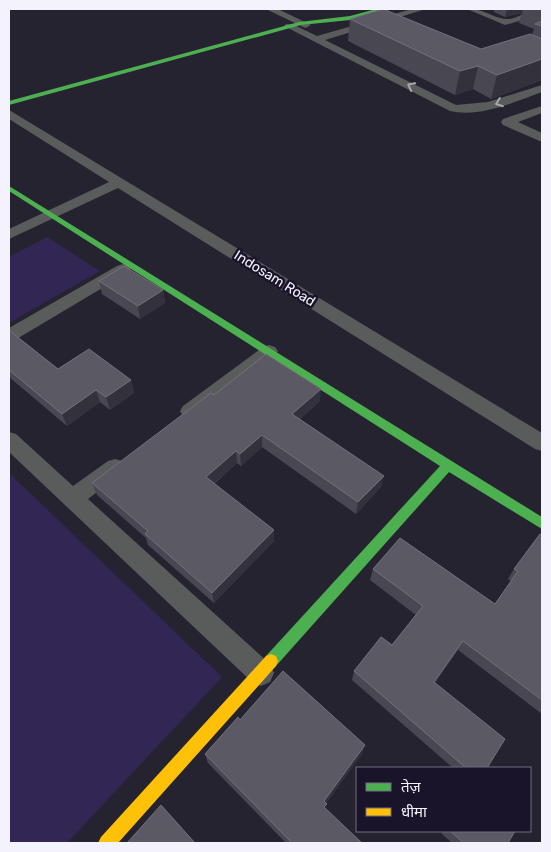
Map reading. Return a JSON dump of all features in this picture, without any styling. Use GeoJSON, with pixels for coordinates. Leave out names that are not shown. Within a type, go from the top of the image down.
{"type":"FeatureCollection","features":[{"type":"Feature","properties":{"kind":"street"},"geometry":{"type":"LineString","coordinates":[[271,9],[302,23],[454,108],[472,110],[487,108],[542,88]]}},
{"type":"Feature","properties":{"kind":"street"},"geometry":{"type":"LineString","coordinates":[[9,103],[289,26],[350,18],[382,9]]}},
{"type":"Feature","properties":{"kind":"street"},"geometry":{"type":"LineString","coordinates":[[289,26],[324,37],[421,9]]}},
{"type":"Feature","properties":{"kind":"street"},"geometry":{"type":"LineString","coordinates":[[472,9],[505,22],[530,15],[542,21]]}},
{"type":"Feature","properties":{"kind":"street"},"geometry":{"type":"LineString","coordinates":[[374,22],[391,30]]}},
{"type":"Feature","properties":{"kind":"street"},"geometry":{"type":"LineString","coordinates":[[542,109],[507,122],[542,138]]}},
{"type":"Feature","properties":{"kind":"street","name":"Indosam Road"},"geometry":{"type":"LineString","coordinates":[[9,114],[542,443]]}},
{"type":"Feature","properties":{"kind":"street"},"geometry":{"type":"LineString","coordinates":[[9,235],[119,182]]}},
{"type":"Feature","properties":{"kind":"street"},"geometry":{"type":"LineString","coordinates":[[9,188],[542,524]]}},
{"type":"Feature","properties":{"kind":"street"},"geometry":{"type":"LineString","coordinates":[[9,336],[131,264]]}},
{"type":"Feature","properties":{"kind":"street"},"geometry":{"type":"LineString","coordinates":[[175,422],[269,351]]}},
{"type":"Feature","properties":{"kind":"street"},"geometry":{"type":"LineString","coordinates":[[9,440],[261,673]]}},
{"type":"Feature","properties":{"kind":"street"},"geometry":{"type":"LineString","coordinates":[[72,499],[128,458]]}},
{"type":"Feature","properties":{"kind":"street"},"geometry":{"type":"LineString","coordinates":[[107,843],[448,465]]}},
{"type":"Feature","properties":{"kind":"shaded area"},"geometry":{"type":"Polygon","coordinates":[[[47,237],[100,271],[9,323],[9,257],[47,237]]]}},
{"type":"Feature","properties":{"kind":"shaded area"},"geometry":{"type":"Polygon","coordinates":[[[9,473],[222,677],[67,843],[9,843],[9,473]]]}},
{"type":"Feature","properties":{"kind":"building"},"geometry":{"type":"Polygon","coordinates":[[[383,9],[481,49],[530,34],[542,39],[542,59],[497,75],[478,66],[460,71],[350,19],[383,9]]]}},
{"type":"Feature","properties":{"kind":"building"},"geometry":{"type":"Polygon","coordinates":[[[542,21],[542,26],[535,24],[542,21]]]}},
{"type":"Feature","properties":{"kind":"building"},"geometry":{"type":"Polygon","coordinates":[[[124,266],[163,290],[138,306],[99,281],[124,266]]]}},
{"type":"Feature","properties":{"kind":"building"},"geometry":{"type":"Polygon","coordinates":[[[10,331],[58,369],[89,349],[131,380],[106,397],[96,390],[62,414],[9,370],[10,331]]]}},
{"type":"Feature","properties":{"kind":"building"},"geometry":{"type":"Polygon","coordinates":[[[266,354],[321,389],[292,414],[384,476],[358,502],[262,435],[240,454],[236,451],[206,477],[274,530],[212,593],[145,534],[148,531],[92,483],[211,393],[214,395],[266,354]]]}},
{"type":"Feature","properties":{"kind":"building"},"geometry":{"type":"Polygon","coordinates":[[[540,534],[542,535],[542,700],[463,641],[434,682],[505,739],[488,767],[465,767],[354,671],[381,637],[392,645],[423,606],[373,569],[400,538],[495,604],[518,571],[514,569],[540,534]]]}},
{"type":"Feature","properties":{"kind":"building"},"geometry":{"type":"Polygon","coordinates":[[[283,671],[365,745],[324,801],[327,804],[324,807],[362,843],[290,843],[205,754],[238,717],[240,720],[283,671]]]}},
{"type":"Feature","properties":{"kind":"building"},"geometry":{"type":"Polygon","coordinates":[[[161,805],[195,843],[127,843],[161,805]]]}},
{"type":"Feature","properties":{"kind":"building"},"geometry":{"type":"Polygon","coordinates":[[[451,832],[514,832],[508,843],[464,843],[451,832]]]}},
{"type":"Feature","properties":{"kind":"traffic: fast"},"geometry":{"type":"LineString","coordinates":[[9,103],[301,23],[350,18],[381,9]]}},
{"type":"Feature","properties":{"kind":"traffic: fast"},"geometry":{"type":"LineString","coordinates":[[9,188],[542,524]]}},
{"type":"Feature","properties":{"kind":"traffic: fast"},"geometry":{"type":"LineString","coordinates":[[271,661],[448,465]]}},
{"type":"Feature","properties":{"kind":"traffic: slow"},"geometry":{"type":"LineString","coordinates":[[107,843],[271,661]]}}]}
